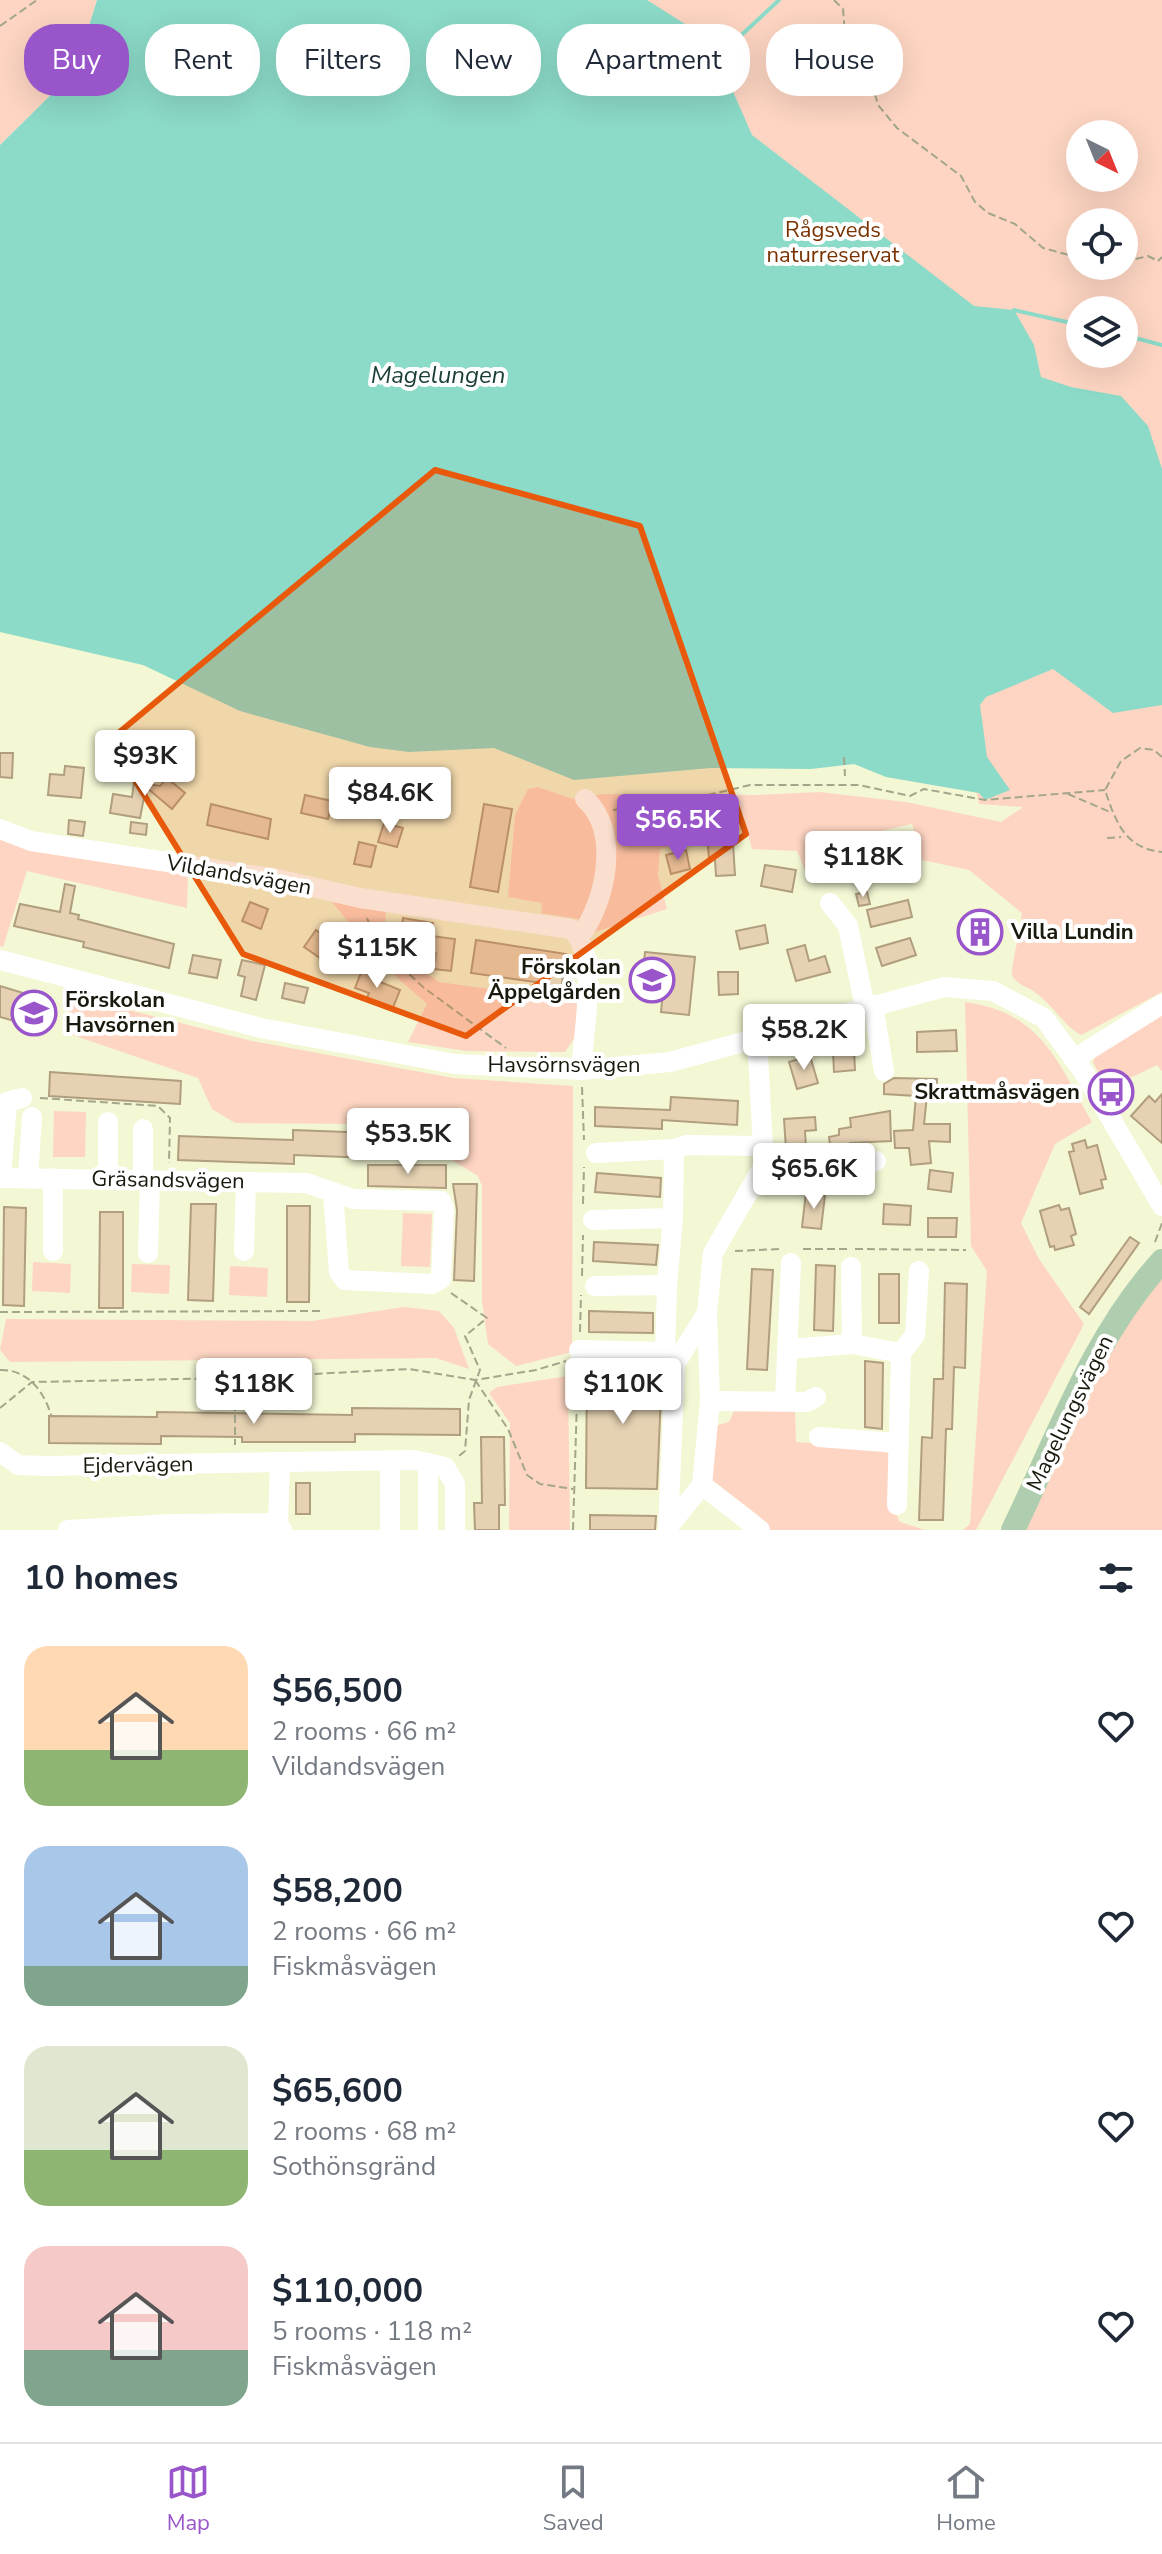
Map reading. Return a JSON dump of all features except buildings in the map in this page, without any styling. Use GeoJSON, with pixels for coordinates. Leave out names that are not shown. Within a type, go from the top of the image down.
{"type":"FeatureCollection","features":[{"type":"Feature","properties":{"kind":"main road","name":"Magelungsvägen"},"geometry":{"type":"LineString","coordinates":[[1013,1530],[1093,1359],[1143,1282],[1162,1261]]}},
{"type":"Feature","properties":{"kind":"street"},"geometry":{"type":"LineString","coordinates":[[581,1070],[588,962],[580,936],[598,904],[607,864],[591,805]]}},
{"type":"Feature","properties":{"kind":"street","name":"Vildandsvägen"},"geometry":{"type":"LineString","coordinates":[[0,829],[31,841],[277,879],[360,898],[556,926],[571,929],[580,936]]}},
{"type":"Feature","properties":{"kind":"street"},"geometry":{"type":"LineString","coordinates":[[830,903],[848,926],[884,1071]]}},
{"type":"Feature","properties":{"kind":"street","name":"Havsörnsvägen"},"geometry":{"type":"LineString","coordinates":[[0,960],[261,1028],[455,1064],[581,1070],[670,1062],[944,987],[993,991],[1044,1018],[1074,1059],[1162,1206]]}},
{"type":"Feature","properties":{"kind":"street"},"geometry":{"type":"LineString","coordinates":[[1074,1059],[1162,1004]]}},
{"type":"Feature","properties":{"kind":"street"},"geometry":{"type":"LineString","coordinates":[[673,1526],[702,1485],[710,1401],[707,1313],[713,1253],[763,1156],[757,1037]]}},
{"type":"Feature","properties":{"kind":"street"},"geometry":{"type":"LineString","coordinates":[[0,1178],[7,1102],[22,1098]]}},
{"type":"Feature","properties":{"kind":"street"},"geometry":{"type":"LineString","coordinates":[[28,1178],[32,1117]]}},
{"type":"Feature","properties":{"kind":"street"},"geometry":{"type":"LineString","coordinates":[[108,1122],[108,1179]]}},
{"type":"Feature","properties":{"kind":"street"},"geometry":{"type":"LineString","coordinates":[[143,1129],[148,1253]]}},
{"type":"Feature","properties":{"kind":"street"},"geometry":{"type":"LineString","coordinates":[[588,1153],[674,1149],[686,1145],[855,1169],[876,1161]]}},
{"type":"Feature","properties":{"kind":"street"},"geometry":{"type":"LineString","coordinates":[[673,1526],[667,1285],[673,1218],[674,1149]]}},
{"type":"Feature","properties":{"kind":"street","name":"Gräsandsvägen"},"geometry":{"type":"LineString","coordinates":[[0,1178],[306,1183],[353,1199],[441,1201],[444,1265],[441,1279]]}},
{"type":"Feature","properties":{"kind":"street"},"geometry":{"type":"LineString","coordinates":[[53,1178],[53,1251]]}},
{"type":"Feature","properties":{"kind":"street"},"geometry":{"type":"LineString","coordinates":[[244,1251],[246,1182]]}},
{"type":"Feature","properties":{"kind":"street"},"geometry":{"type":"LineString","coordinates":[[333,1193],[339,1272],[345,1280],[432,1284],[441,1279]]}},
{"type":"Feature","properties":{"kind":"street"},"geometry":{"type":"LineString","coordinates":[[586,1219],[673,1218]]}},
{"type":"Feature","properties":{"kind":"street"},"geometry":{"type":"LineString","coordinates":[[785,1401],[791,1263]]}},
{"type":"Feature","properties":{"kind":"street"},"geometry":{"type":"LineString","coordinates":[[851,1267],[852,1344]]}},
{"type":"Feature","properties":{"kind":"street"},"geometry":{"type":"LineString","coordinates":[[897,1505],[901,1353],[915,1335],[919,1271]]}},
{"type":"Feature","properties":{"kind":"street"},"geometry":{"type":"LineString","coordinates":[[595,1286],[667,1285]]}},
{"type":"Feature","properties":{"kind":"street"},"geometry":{"type":"LineString","coordinates":[[670,1358],[707,1313]]}},
{"type":"Feature","properties":{"kind":"street"},"geometry":{"type":"LineString","coordinates":[[788,1349],[852,1344],[901,1353]]}},
{"type":"Feature","properties":{"kind":"street"},"geometry":{"type":"LineString","coordinates":[[579,1350],[670,1358]]}},
{"type":"Feature","properties":{"kind":"street"},"geometry":{"type":"LineString","coordinates":[[710,1401],[807,1402],[816,1397]]}},
{"type":"Feature","properties":{"kind":"street"},"geometry":{"type":"LineString","coordinates":[[819,1437],[897,1443]]}},
{"type":"Feature","properties":{"kind":"street","name":"Ejdervägen"},"geometry":{"type":"LineString","coordinates":[[0,1452],[18,1465],[46,1466],[390,1461],[436,1465]]}},
{"type":"Feature","properties":{"kind":"street"},"geometry":{"type":"LineString","coordinates":[[390,1461],[390,1530]]}},
{"type":"Feature","properties":{"kind":"street"},"geometry":{"type":"LineString","coordinates":[[68,1530],[280,1526],[280,1462]]}},
{"type":"Feature","properties":{"kind":"street"},"geometry":{"type":"LineString","coordinates":[[428,1530],[436,1465]]}},
{"type":"Feature","properties":{"kind":"street"},"geometry":{"type":"LineString","coordinates":[[436,1465],[455,1484],[455,1530]]}},
{"type":"Feature","properties":{"kind":"street"},"geometry":{"type":"LineString","coordinates":[[702,1485],[760,1530]]}},
{"type":"Feature","properties":{"kind":"path"},"geometry":{"type":"LineString","coordinates":[[0,26],[37,0]]}},
{"type":"Feature","properties":{"kind":"path"},"geometry":{"type":"LineString","coordinates":[[834,0],[843,9],[847,60],[874,91],[878,105],[897,128],[961,176],[975,202],[988,213],[1015,224],[1043,248],[1066,254]]}},
{"type":"Feature","properties":{"kind":"path"},"geometry":{"type":"LineString","coordinates":[[1138,258],[1148,256],[1158,261],[1162,257]]}},
{"type":"Feature","properties":{"kind":"path"},"geometry":{"type":"LineString","coordinates":[[1162,757],[1154,750],[1140,748],[1121,761],[1105,790],[1124,837],[1142,848],[1162,852]]}},
{"type":"Feature","properties":{"kind":"path"},"geometry":{"type":"LineString","coordinates":[[844,757],[845,776]]}},
{"type":"Feature","properties":{"kind":"path"},"geometry":{"type":"LineString","coordinates":[[591,805],[683,801],[750,785],[859,785],[910,796],[924,789],[985,800],[1105,790]]}},
{"type":"Feature","properties":{"kind":"path"},"geometry":{"type":"LineString","coordinates":[[1066,794],[1113,813]]}},
{"type":"Feature","properties":{"kind":"path"},"geometry":{"type":"LineString","coordinates":[[1107,838],[1124,837]]}},
{"type":"Feature","properties":{"kind":"path"},"geometry":{"type":"LineString","coordinates":[[364,910],[379,946],[423,987],[508,1049]]}},
{"type":"Feature","properties":{"kind":"path"},"geometry":{"type":"LineString","coordinates":[[579,1350],[588,1153],[581,1070]]}},
{"type":"Feature","properties":{"kind":"path"},"geometry":{"type":"LineString","coordinates":[[1160,1233],[1162,1223]]}},
{"type":"Feature","properties":{"kind":"path"},"geometry":{"type":"LineString","coordinates":[[436,1465],[465,1451],[475,1380],[480,1370],[478,1359],[465,1336],[487,1318],[453,1296],[441,1279]]}},
{"type":"Feature","properties":{"kind":"path"},"geometry":{"type":"LineString","coordinates":[[0,1312],[323,1311]]}},
{"type":"Feature","properties":{"kind":"path"},"geometry":{"type":"LineString","coordinates":[[0,1408],[32,1382],[235,1378],[409,1369],[475,1380],[536,1370],[578,1357],[573,1530]]}},
{"type":"Feature","properties":{"kind":"path"},"geometry":{"type":"LineString","coordinates":[[0,1370],[13,1370],[32,1382],[45,1396],[51,1415]]}},
{"type":"Feature","properties":{"kind":"path"},"geometry":{"type":"LineString","coordinates":[[235,1378],[235,1463]]}},
{"type":"Feature","properties":{"kind":"path"},"geometry":{"type":"LineString","coordinates":[[475,1380],[508,1429],[527,1475],[540,1484],[574,1489]]}},
{"type":"Feature","properties":{"kind":"highlighted area"},"geometry":{"type":"Polygon","coordinates":[[[435,470],[640,526],[746,834],[466,1036],[243,954],[110,740],[435,470]]]}},
{"type":"Feature","properties":{"kind":"green space"},"geometry":{"type":"Polygon","coordinates":[[[0,0],[97,0],[90,24],[24,24],[24,96],[50,96],[0,145],[0,0]]]}},
{"type":"Feature","properties":{"kind":"green space","name":"Rågsveds naturreservat"},"geometry":{"type":"Polygon","coordinates":[[[433,0],[1162,0],[1162,992],[1081,1035],[1075,1031],[1042,998],[1013,977],[1022,913],[969,870],[922,860],[912,824],[859,836],[848,854],[807,875],[797,851],[752,849],[747,831],[723,831],[660,849],[658,875],[667,909],[595,932],[578,919],[541,913],[542,903],[508,897],[515,815],[528,789],[538,787],[573,799],[603,794],[759,795],[819,792],[906,802],[1001,822],[1023,807],[979,804],[919,509],[525,96],[541,96],[541,24],[456,24],[433,0]]]}},
{"type":"Feature","properties":{"kind":"green space"},"geometry":{"type":"Polygon","coordinates":[[[0,836],[188,874],[187,908],[27,871],[3,947],[0,946],[0,836]]]}},
{"type":"Feature","properties":{"kind":"green space"},"geometry":{"type":"Polygon","coordinates":[[[332,902],[386,910],[384,937],[394,951],[439,982],[578,1001],[575,1037],[565,1052],[466,1051],[408,1042],[427,1004],[384,966],[332,902]]]}},
{"type":"Feature","properties":{"kind":"green space"},"geometry":{"type":"Polygon","coordinates":[[[73,996],[252,1041],[453,1078],[573,1086],[572,1352],[516,1366],[488,1344],[482,1301],[482,1186],[478,1176],[434,1149],[404,1144],[377,1124],[235,1123],[212,1109],[198,1078],[64,1032],[73,996]]]}},
{"type":"Feature","properties":{"kind":"green space"},"geometry":{"type":"Polygon","coordinates":[[[965,1002],[991,1008],[1030,1029],[1057,1060],[1092,1122],[1055,1144],[1021,1223],[1039,1259],[1084,1324],[976,1530],[963,1530],[970,1524],[987,1271],[971,1246],[965,1002]]]}},
{"type":"Feature","properties":{"kind":"green space"},"geometry":{"type":"Polygon","coordinates":[[[1162,1013],[1162,1071],[1157,1065],[1107,1089],[1093,1062],[1096,1055],[1162,1013]]]}},
{"type":"Feature","properties":{"kind":"green space"},"geometry":{"type":"Polygon","coordinates":[[[54,1111],[86,1112],[85,1157],[53,1157],[54,1111]]]}},
{"type":"Feature","properties":{"kind":"green space"},"geometry":{"type":"Polygon","coordinates":[[[403,1213],[432,1214],[430,1267],[401,1266],[403,1213]]]}},
{"type":"Feature","properties":{"kind":"green space"},"geometry":{"type":"Polygon","coordinates":[[[33,1262],[71,1264],[70,1293],[32,1291],[33,1262]]]}},
{"type":"Feature","properties":{"kind":"green space"},"geometry":{"type":"Polygon","coordinates":[[[132,1264],[170,1265],[169,1294],[131,1292],[132,1264]]]}},
{"type":"Feature","properties":{"kind":"green space"},"geometry":{"type":"Polygon","coordinates":[[[230,1266],[268,1268],[267,1297],[229,1295],[230,1266]]]}},
{"type":"Feature","properties":{"kind":"green space"},"geometry":{"type":"Polygon","coordinates":[[[1162,1278],[1162,1530],[1023,1530],[1120,1333],[1162,1278]]]}},
{"type":"Feature","properties":{"kind":"green space"},"geometry":{"type":"Polygon","coordinates":[[[404,1307],[439,1311],[454,1328],[469,1369],[436,1358],[10,1362],[0,1350],[6,1319],[312,1321],[404,1307]]]}},
{"type":"Feature","properties":{"kind":"green space"},"geometry":{"type":"Polygon","coordinates":[[[568,1376],[570,1530],[509,1530],[510,1423],[489,1393],[497,1387],[568,1376]]]}},
{"type":"Feature","properties":{"kind":"green space"},"geometry":{"type":"Polygon","coordinates":[[[735,1409],[795,1410],[796,1442],[880,1448],[892,1456],[894,1510],[900,1522],[925,1530],[767,1530],[759,1516],[708,1477],[714,1426],[729,1422],[735,1409]]]}},
{"type":"Feature","properties":{"kind":"water","name":"Magelungen"},"geometry":{"type":"Polygon","coordinates":[[[97,0],[647,0],[685,24],[557,24],[557,96],[735,96],[752,135],[974,306],[1014,310],[1034,345],[1041,377],[1071,387],[1121,396],[1148,426],[1162,469],[1162,705],[1113,713],[1053,669],[986,697],[980,705],[987,757],[1010,790],[985,800],[979,793],[886,777],[854,764],[811,769],[711,768],[574,780],[494,748],[409,752],[370,747],[240,711],[143,665],[0,632],[0,145],[50,96],[129,96],[129,24],[90,24],[97,0]]]}},
{"type":"Feature","properties":{"kind":"waterway"},"geometry":{"type":"LineString","coordinates":[[750,27],[779,0]]}},
{"type":"Feature","properties":{"kind":"waterway"},"geometry":{"type":"LineString","coordinates":[[1014,310],[1066,322]]}},
{"type":"Feature","properties":{"kind":"waterway"},"geometry":{"type":"LineString","coordinates":[[1138,339],[1162,345]]}},
{"type":"Feature","properties":{"kind":"place","name":"Villa Lundin"},"geometry":{"type":"Point","coordinates":[980,932]}},
{"type":"Feature","properties":{"kind":"place","name":"Förskolan Äppelgården"},"geometry":{"type":"Point","coordinates":[652,980]}},
{"type":"Feature","properties":{"kind":"place","name":"Förskolan Havsörnen"},"geometry":{"type":"Point","coordinates":[34,1013]}},
{"type":"Feature","properties":{"kind":"place","name":"Skrattmåsvägen"},"geometry":{"type":"Point","coordinates":[1111,1092]}}]}
